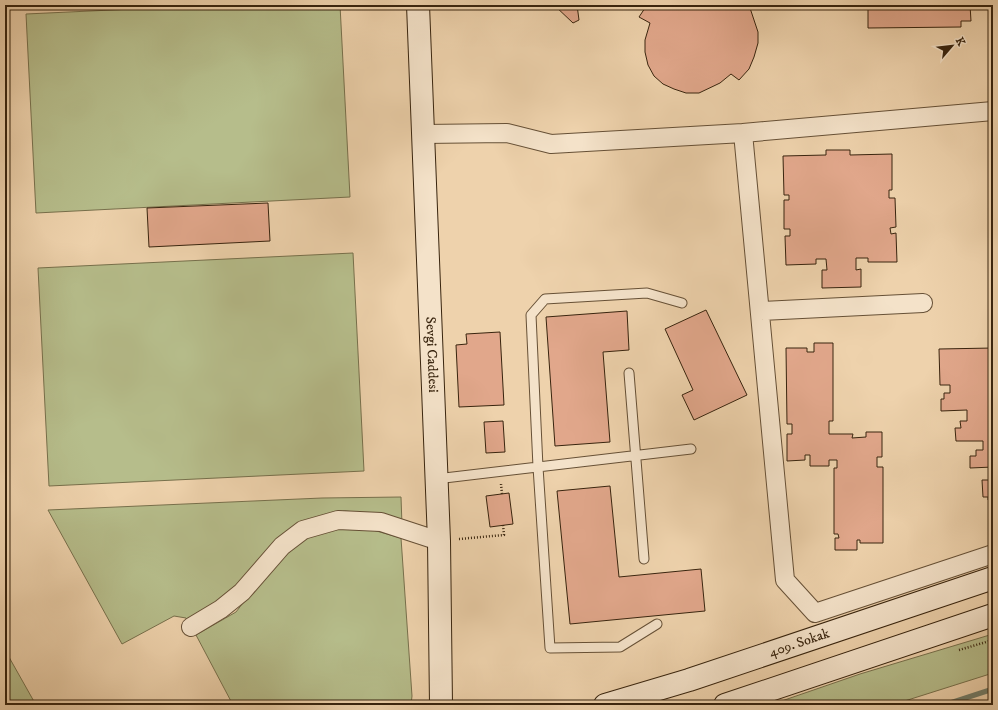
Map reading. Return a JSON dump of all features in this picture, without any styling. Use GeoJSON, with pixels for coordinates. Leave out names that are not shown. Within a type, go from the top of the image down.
{"type":"FeatureCollection","features":[{"type":"Feature","properties":{"kind":"street","name":"Sevgi Caddesi"},"geometry":{"type":"LineString","coordinates":[[418,5],[439,541],[441,705]]}},
{"type":"Feature","properties":{"kind":"street"},"geometry":{"type":"LineString","coordinates":[[423,134],[507,133],[551,144],[743,133],[993,111]]}},
{"type":"Feature","properties":{"kind":"street"},"geometry":{"type":"LineString","coordinates":[[743,133],[785,580],[815,614],[993,554]]}},
{"type":"Feature","properties":{"kind":"street"},"geometry":{"type":"LineString","coordinates":[[761,312],[923,303]]}},
{"type":"Feature","properties":{"kind":"street"},"geometry":{"type":"LineString","coordinates":[[191,627],[221,609],[242,592],[282,546],[303,530],[338,520],[381,522],[439,541]]}},
{"type":"Feature","properties":{"kind":"street","name":"409. Sokak"},"geometry":{"type":"LineString","coordinates":[[605,705],[696,677],[993,578]]}},
{"type":"Feature","properties":{"kind":"street"},"geometry":{"type":"LineString","coordinates":[[726,705],[993,615]]}},
{"type":"Feature","properties":{"kind":"lane"},"geometry":{"type":"LineString","coordinates":[[657,624],[620,647],[550,648],[538,467],[531,315],[545,298],[647,292],[682,303]]}},
{"type":"Feature","properties":{"kind":"lane"},"geometry":{"type":"LineString","coordinates":[[629,373],[644,559]]}},
{"type":"Feature","properties":{"kind":"lane"},"geometry":{"type":"LineString","coordinates":[[436,479],[691,449]]}},
{"type":"Feature","properties":{"kind":"path"},"geometry":{"type":"LineString","coordinates":[[439,541],[504,535],[503,525]]}},
{"type":"Feature","properties":{"kind":"green space"},"geometry":{"type":"Polygon","coordinates":[[[219,5],[340,5],[350,197],[36,213],[26,14],[219,5]]]}},
{"type":"Feature","properties":{"kind":"green space"},"geometry":{"type":"Polygon","coordinates":[[[353,253],[364,471],[49,486],[38,268],[353,253]]]}},
{"type":"Feature","properties":{"kind":"green space"},"geometry":{"type":"Polygon","coordinates":[[[401,497],[402,525],[379,514],[345,511],[320,516],[247,579],[188,622],[186,618],[174,616],[122,644],[48,510],[322,498],[401,497]]]}},
{"type":"Feature","properties":{"kind":"green space"},"geometry":{"type":"Polygon","coordinates":[[[359,526],[401,538],[412,696],[411,705],[233,705],[196,635],[236,612],[284,550],[320,530],[359,526]]]}},
{"type":"Feature","properties":{"kind":"green space"},"geometry":{"type":"Polygon","coordinates":[[[993,634],[993,673],[892,705],[770,705],[860,674],[993,634]]]}},
{"type":"Feature","properties":{"kind":"green space"},"geometry":{"type":"Polygon","coordinates":[[[5,650],[36,705],[5,705],[5,650]]]}},
{"type":"Feature","properties":{"kind":"building"},"geometry":{"type":"Polygon","coordinates":[[[554,5],[577,5],[579,20],[573,23],[554,5]]]}},
{"type":"Feature","properties":{"kind":"building"},"geometry":{"type":"Polygon","coordinates":[[[647,5],[749,5],[758,32],[758,43],[749,69],[739,80],[731,74],[720,83],[699,93],[686,93],[663,84],[654,76],[648,65],[645,52],[645,40],[650,23],[639,17],[647,5]]]}},
{"type":"Feature","properties":{"kind":"building"},"geometry":{"type":"Polygon","coordinates":[[[868,5],[970,5],[971,21],[961,21],[961,27],[868,28],[868,5]]]}},
{"type":"Feature","properties":{"kind":"building"},"geometry":{"type":"Polygon","coordinates":[[[826,150],[850,150],[850,155],[892,154],[892,190],[889,190],[889,198],[895,198],[896,227],[890,228],[891,234],[896,233],[897,262],[868,262],[868,258],[856,258],[856,270],[861,269],[861,287],[822,288],[822,270],[827,270],[826,259],[816,259],[816,264],[786,265],[785,236],[790,236],[790,229],[784,229],[784,200],[789,200],[789,195],[784,195],[783,156],[826,155],[826,150]]]}},
{"type":"Feature","properties":{"kind":"building"},"geometry":{"type":"Polygon","coordinates":[[[268,203],[270,241],[149,247],[147,208],[268,203]]]}},
{"type":"Feature","properties":{"kind":"building"},"geometry":{"type":"Polygon","coordinates":[[[706,310],[747,395],[694,420],[682,395],[693,390],[665,329],[706,310]]]}},
{"type":"Feature","properties":{"kind":"building"},"geometry":{"type":"Polygon","coordinates":[[[627,311],[629,350],[603,352],[610,442],[555,446],[546,317],[627,311]]]}},
{"type":"Feature","properties":{"kind":"building"},"geometry":{"type":"Polygon","coordinates":[[[500,332],[504,405],[459,407],[456,345],[467,344],[466,334],[500,332]]]}},
{"type":"Feature","properties":{"kind":"building"},"geometry":{"type":"Polygon","coordinates":[[[814,343],[833,343],[833,421],[829,421],[829,434],[853,434],[852,438],[866,437],[866,432],[882,432],[882,457],[877,457],[877,467],[883,467],[883,543],[860,543],[860,540],[857,540],[857,550],[835,550],[835,538],[839,538],[838,534],[834,534],[834,468],[837,468],[837,460],[829,460],[829,466],[810,466],[810,455],[805,455],[805,460],[787,461],[787,434],[792,434],[792,424],[787,424],[786,348],[807,348],[807,352],[814,352],[814,343]]]}},
{"type":"Feature","properties":{"kind":"building"},"geometry":{"type":"Polygon","coordinates":[[[993,348],[993,467],[970,468],[970,456],[976,456],[976,450],[983,450],[983,441],[956,441],[955,428],[961,428],[960,421],[967,421],[967,410],[941,411],[941,399],[944,399],[944,393],[950,393],[950,385],[940,385],[939,349],[993,348]]]}},
{"type":"Feature","properties":{"kind":"building"},"geometry":{"type":"Polygon","coordinates":[[[503,421],[505,452],[486,453],[484,422],[503,421]]]}},
{"type":"Feature","properties":{"kind":"building"},"geometry":{"type":"Polygon","coordinates":[[[989,476],[993,476],[993,500],[988,500],[988,497],[983,497],[982,480],[989,480],[989,476]]]}},
{"type":"Feature","properties":{"kind":"building"},"geometry":{"type":"Polygon","coordinates":[[[610,486],[619,577],[701,569],[705,611],[570,624],[557,491],[610,486]]]}},
{"type":"Feature","properties":{"kind":"building"},"geometry":{"type":"Polygon","coordinates":[[[509,493],[513,524],[490,527],[486,496],[509,493]]]}},
{"type":"Feature","properties":{"kind":"waterway"},"geometry":{"type":"LineString","coordinates":[[944,705],[993,689]]}}]}
